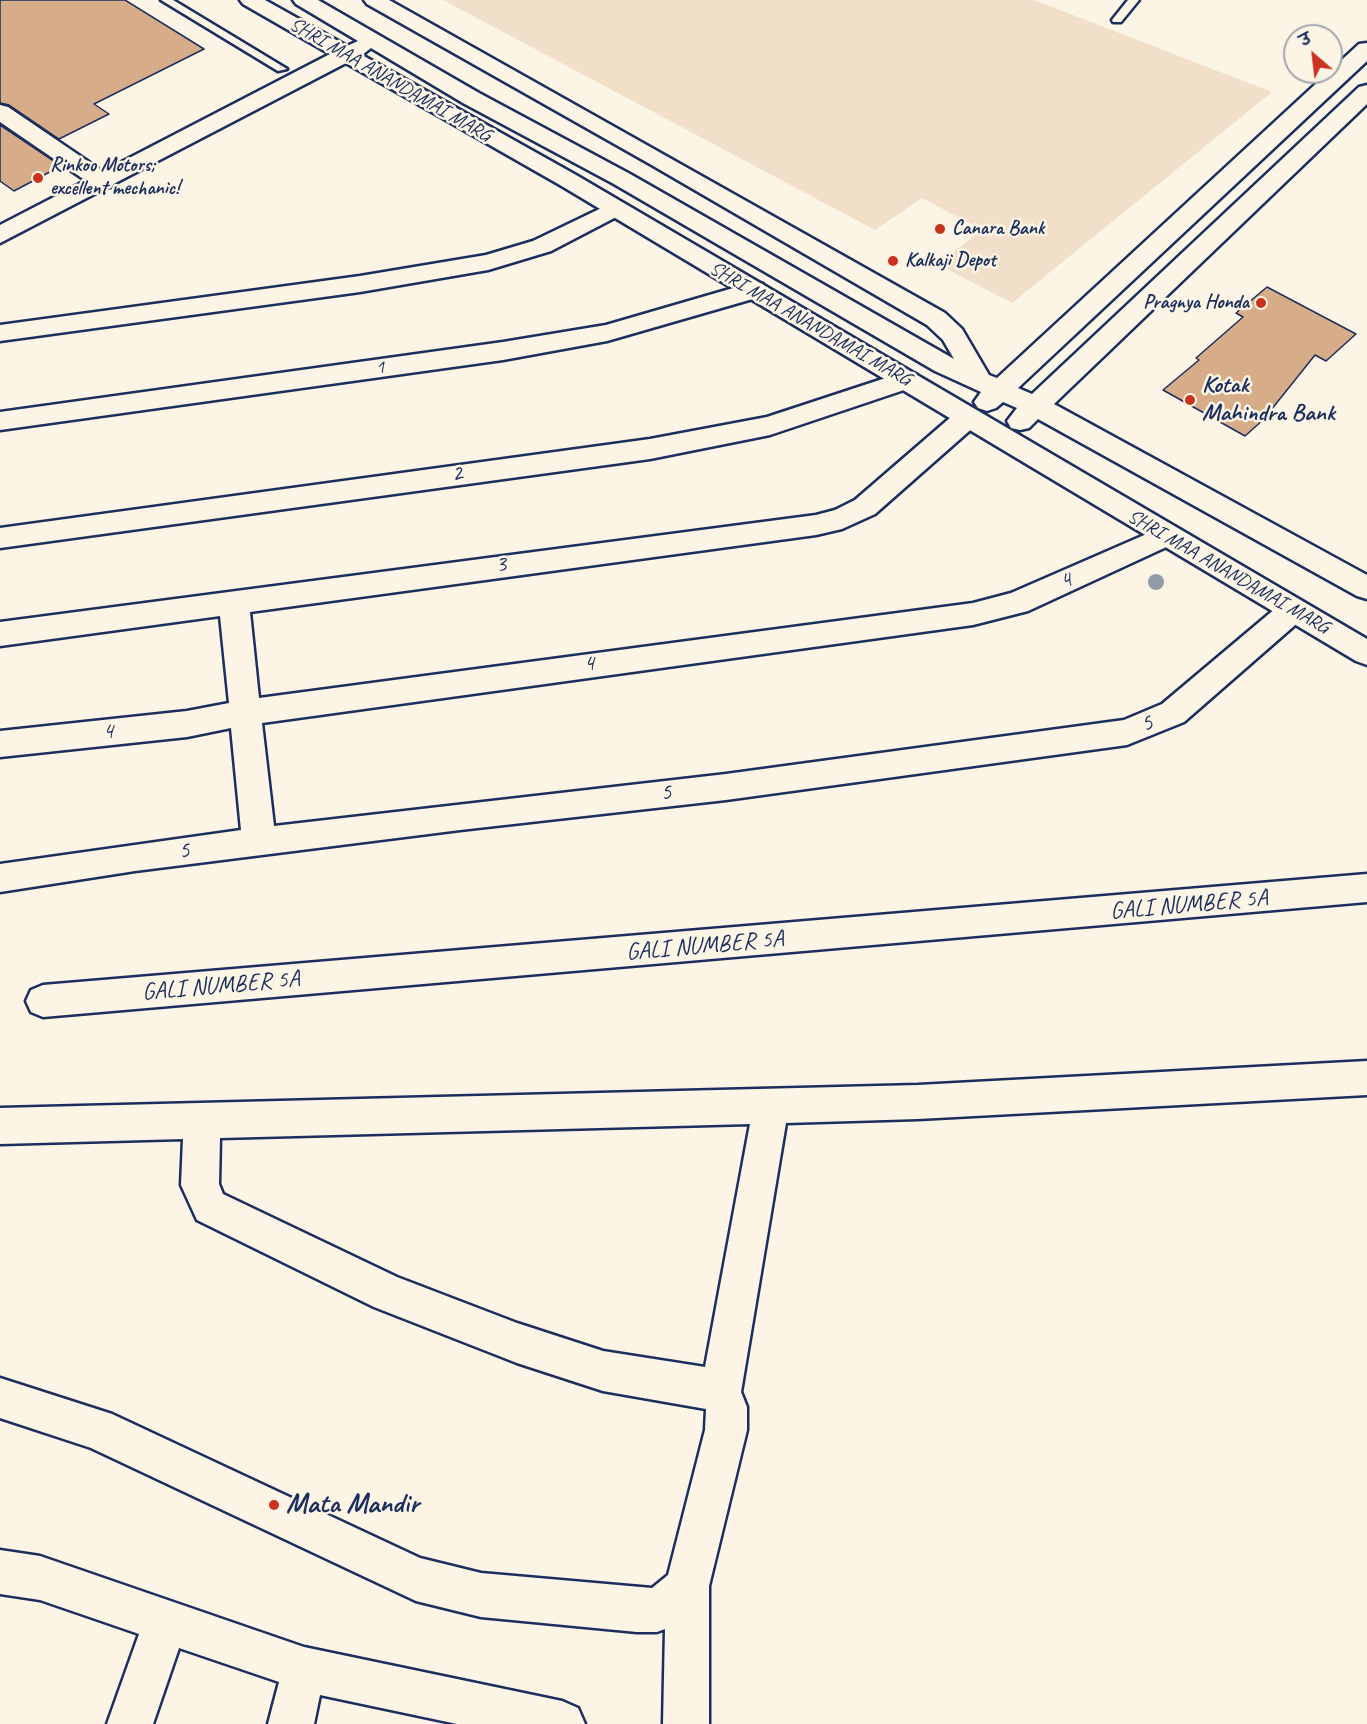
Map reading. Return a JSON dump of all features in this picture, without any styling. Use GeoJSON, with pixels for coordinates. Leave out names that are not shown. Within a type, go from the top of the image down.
{"type":"FeatureCollection","features":[{"type":"Feature","properties":{"kind":"street","name":"SHRI MAA ANANDAMAI MARG"},"geometry":{"type":"LineString","coordinates":[[250,0],[568,180],[908,380],[967,418],[1165,536],[1367,653]]}},
{"type":"Feature","properties":{"kind":"street","name":"SHRI MAA ANANDAMAI MARG"},"geometry":{"type":"LineString","coordinates":[[303,0],[374,39],[471,98],[622,179],[945,365],[1036,406],[1367,588]]}},
{"type":"Feature","properties":{"kind":"street"},"geometry":{"type":"LineString","coordinates":[[0,218],[95,177],[336,50],[354,28],[381,4],[658,159],[936,319],[953,335],[990,386]]}},
{"type":"Feature","properties":{"kind":"street"},"geometry":{"type":"LineString","coordinates":[[0,235],[282,69],[374,39],[410,20]]}},
{"type":"Feature","properties":{"kind":"street","name":"3"},"geometry":{"type":"LineString","coordinates":[[0,634],[234,604],[515,563],[816,525],[842,519],[865,507],[967,418],[990,386],[1367,49]]}},
{"type":"Feature","properties":{"kind":"street"},"geometry":{"type":"LineString","coordinates":[[1000,438],[1367,92]]}},
{"type":"Feature","properties":{"kind":"street"},"geometry":{"type":"LineString","coordinates":[[0,112],[95,177]]}},
{"type":"Feature","properties":{"kind":"street"},"geometry":{"type":"LineString","coordinates":[[622,179],[658,159]]}},
{"type":"Feature","properties":{"kind":"street"},"geometry":{"type":"LineString","coordinates":[[0,333],[360,284],[488,262],[542,246],[614,209]]}},
{"type":"Feature","properties":{"kind":"street","name":"1"},"geometry":{"type":"LineString","coordinates":[[0,421],[503,351],[608,333],[754,290]]}},
{"type":"Feature","properties":{"kind":"street","name":"2"},"geometry":{"type":"LineString","coordinates":[[0,538],[650,449],[770,426],[908,380]]}},
{"type":"Feature","properties":{"kind":"street","name":"4"},"geometry":{"type":"LineString","coordinates":[[0,744],[187,724],[244,713],[752,642],[973,614],[1018,603],[1165,536]]}},
{"type":"Feature","properties":{"kind":"street"},"geometry":{"type":"LineString","coordinates":[[234,604],[259,842]]}},
{"type":"Feature","properties":{"kind":"street","name":"5"},"geometry":{"type":"LineString","coordinates":[[0,878],[460,816],[726,787],[1127,732],[1173,713],[1292,610]]}},
{"type":"Feature","properties":{"kind":"street","name":"GALI NUMBER 5A"},"geometry":{"type":"LineString","coordinates":[[43,1001],[1367,888]]}},
{"type":"Feature","properties":{"kind":"street"},"geometry":{"type":"LineString","coordinates":[[0,1126],[918,1102],[1367,1078]]}},
{"type":"Feature","properties":{"kind":"street"},"geometry":{"type":"LineString","coordinates":[[720,1395],[771,1106]]}},
{"type":"Feature","properties":{"kind":"street"},"geometry":{"type":"LineString","coordinates":[[202,1120],[200,1185],[210,1207],[388,1293],[516,1343],[603,1371],[709,1388],[720,1395],[727,1407],[726,1430],[687,1586],[686,1724]]}},
{"type":"Feature","properties":{"kind":"street"},"geometry":{"type":"LineString","coordinates":[[0,1398],[97,1429],[416,1579],[481,1595],[637,1610],[657,1610],[677,1598],[687,1586]]}},
{"type":"Feature","properties":{"kind":"street"},"geometry":{"type":"LineString","coordinates":[[0,1572],[40,1578],[304,1669],[562,1724]]}},
{"type":"Feature","properties":{"kind":"street"},"geometry":{"type":"LineString","coordinates":[[130,1724],[166,1620]]}},
{"type":"Feature","properties":{"kind":"street"},"geometry":{"type":"LineString","coordinates":[[291,1724],[304,1669]]}},
{"type":"Feature","properties":{"kind":"lane"},"geometry":{"type":"LineString","coordinates":[[166,0],[282,69]]}},
{"type":"Feature","properties":{"kind":"lane"},"geometry":{"type":"LineString","coordinates":[[1116,20],[1134,0]]}},
{"type":"Feature","properties":{"kind":"shaded area"},"geometry":{"type":"Polygon","coordinates":[[[443,0],[1034,0],[1272,92],[1012,303],[937,264],[982,230],[922,198],[875,230],[443,0]]]}},
{"type":"Feature","properties":{"kind":"building"},"geometry":{"type":"Polygon","coordinates":[[[0,0],[125,0],[204,49],[94,104],[109,114],[59,139],[9,105],[0,103],[0,0]]]}},
{"type":"Feature","properties":{"kind":"building"},"geometry":{"type":"Polygon","coordinates":[[[0,125],[61,166],[14,191],[0,181],[0,125]]]}},
{"type":"Feature","properties":{"kind":"building"},"geometry":{"type":"Polygon","coordinates":[[[1267,287],[1356,334],[1326,361],[1315,355],[1263,420],[1245,436],[1163,390],[1199,360],[1196,358],[1243,317],[1236,313],[1267,287]]]}},
{"type":"Feature","properties":{"kind":"place","name":"Rinkoo Motors; excellent mechanic!"},"geometry":{"type":"Point","coordinates":[38,178]}},
{"type":"Feature","properties":{"kind":"place","name":"Canara Bank"},"geometry":{"type":"Point","coordinates":[940,229]}},
{"type":"Feature","properties":{"kind":"place","name":"Kalkaji Depot"},"geometry":{"type":"Point","coordinates":[893,261]}},
{"type":"Feature","properties":{"kind":"place","name":"Pragnya Honda"},"geometry":{"type":"Point","coordinates":[1261,303]}},
{"type":"Feature","properties":{"kind":"place","name":"Kotak Mahindra Bank"},"geometry":{"type":"Point","coordinates":[1190,400]}},
{"type":"Feature","properties":{"kind":"place","name":"Mata Mandir"},"geometry":{"type":"Point","coordinates":[274,1505]}}]}
